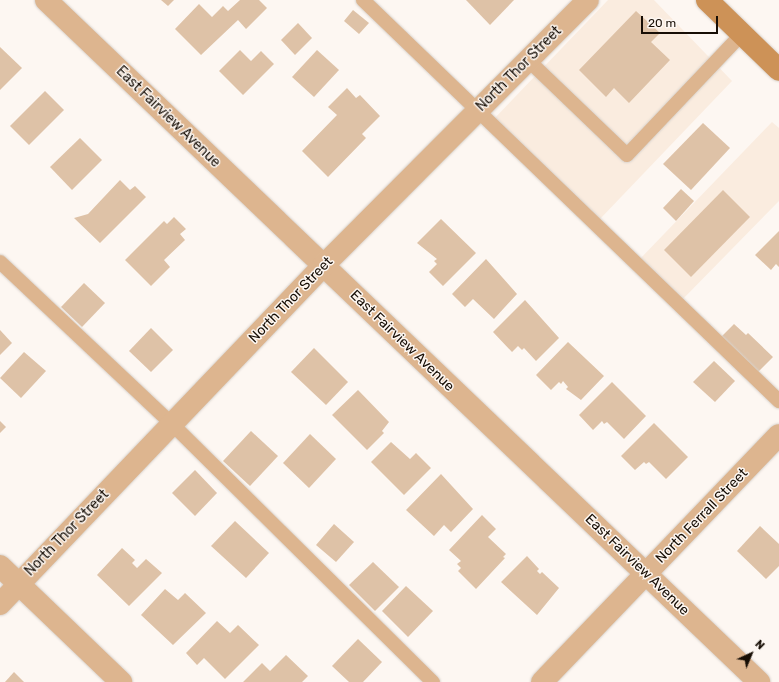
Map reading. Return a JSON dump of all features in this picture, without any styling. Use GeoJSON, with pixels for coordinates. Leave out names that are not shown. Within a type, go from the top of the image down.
{"type":"FeatureCollection","features":[{"type":"Feature","properties":{"kind":"main road"},"geometry":{"type":"LineString","coordinates":[[707,0],[779,70]]}},
{"type":"Feature","properties":{"kind":"street","name":"East Fairview Avenue"},"geometry":{"type":"LineString","coordinates":[[46,0],[647,574],[758,682]]}},
{"type":"Feature","properties":{"kind":"street","name":"North Thor Street"},"geometry":{"type":"LineString","coordinates":[[0,604],[323,266],[588,0]]}},
{"type":"Feature","properties":{"kind":"street","name":"North Ferrall Street"},"geometry":{"type":"LineString","coordinates":[[542,682],[779,435]]}},
{"type":"Feature","properties":{"kind":"street"},"geometry":{"type":"LineString","coordinates":[[0,566],[121,682]]}},
{"type":"Feature","properties":{"kind":"lane"},"geometry":{"type":"LineString","coordinates":[[363,0],[779,401]]}},
{"type":"Feature","properties":{"kind":"lane"},"geometry":{"type":"LineString","coordinates":[[528,60],[627,155],[742,34]]}},
{"type":"Feature","properties":{"kind":"lane"},"geometry":{"type":"LineString","coordinates":[[0,262],[172,424],[433,682]]}},
{"type":"Feature","properties":{"kind":"shaded area"},"geometry":{"type":"Polygon","coordinates":[[[608,0],[654,0],[732,81],[600,219],[492,121],[608,0]]]}},
{"type":"Feature","properties":{"kind":"shaded area"},"geometry":{"type":"Polygon","coordinates":[[[772,122],[779,128],[779,201],[680,302],[638,261],[772,122]]]}},
{"type":"Feature","properties":{"kind":"building"},"geometry":{"type":"Polygon","coordinates":[[[161,0],[174,0],[168,6],[161,0]]]}},
{"type":"Feature","properties":{"kind":"building"},"geometry":{"type":"Polygon","coordinates":[[[240,0],[259,0],[267,8],[246,29],[238,20],[201,55],[175,29],[199,4],[212,17],[223,6],[228,11],[240,0]]]}},
{"type":"Feature","properties":{"kind":"building"},"geometry":{"type":"Polygon","coordinates":[[[466,0],[514,0],[490,25],[466,0]]]}},
{"type":"Feature","properties":{"kind":"building"},"geometry":{"type":"Polygon","coordinates":[[[353,10],[369,23],[359,34],[344,21],[353,10]]]}},
{"type":"Feature","properties":{"kind":"building"},"geometry":{"type":"Polygon","coordinates":[[[636,11],[660,33],[651,42],[670,60],[629,103],[614,88],[606,97],[579,70],[636,11]]]}},
{"type":"Feature","properties":{"kind":"building"},"geometry":{"type":"Polygon","coordinates":[[[298,23],[312,38],[295,55],[281,40],[298,23]]]}},
{"type":"Feature","properties":{"kind":"building"},"geometry":{"type":"Polygon","coordinates":[[[0,47],[22,68],[0,90],[0,47]]]}},
{"type":"Feature","properties":{"kind":"building"},"geometry":{"type":"Polygon","coordinates":[[[240,50],[251,61],[261,51],[274,64],[243,95],[219,71],[240,50]]]}},
{"type":"Feature","properties":{"kind":"building"},"geometry":{"type":"Polygon","coordinates":[[[317,50],[339,70],[314,97],[292,77],[317,50]]]}},
{"type":"Feature","properties":{"kind":"building"},"geometry":{"type":"Polygon","coordinates":[[[347,88],[356,98],[360,95],[380,116],[362,134],[366,138],[328,177],[302,151],[337,115],[328,107],[347,88]]]}},
{"type":"Feature","properties":{"kind":"building"},"geometry":{"type":"Polygon","coordinates":[[[45,91],[64,110],[29,145],[10,126],[45,91]]]}},
{"type":"Feature","properties":{"kind":"building"},"geometry":{"type":"Polygon","coordinates":[[[703,123],[730,148],[691,190],[663,164],[703,123]]]}},
{"type":"Feature","properties":{"kind":"building"},"geometry":{"type":"Polygon","coordinates":[[[80,138],[102,160],[72,190],[50,167],[80,138]]]}},
{"type":"Feature","properties":{"kind":"building"},"geometry":{"type":"Polygon","coordinates":[[[120,180],[130,190],[135,186],[146,197],[100,243],[74,218],[88,214],[120,180]]]}},
{"type":"Feature","properties":{"kind":"building"},"geometry":{"type":"Polygon","coordinates":[[[681,189],[694,201],[676,221],[663,208],[681,189]]]}},
{"type":"Feature","properties":{"kind":"building"},"geometry":{"type":"Polygon","coordinates":[[[723,190],[750,217],[691,277],[664,250],[723,190]]]}},
{"type":"Feature","properties":{"kind":"building"},"geometry":{"type":"Polygon","coordinates":[[[174,217],[186,229],[180,234],[185,240],[164,260],[170,267],[151,286],[125,260],[164,221],[167,224],[174,217]]]}},
{"type":"Feature","properties":{"kind":"building"},"geometry":{"type":"Polygon","coordinates":[[[441,219],[476,253],[443,286],[429,272],[437,264],[434,261],[437,259],[417,243],[441,219]]]}},
{"type":"Feature","properties":{"kind":"building"},"geometry":{"type":"Polygon","coordinates":[[[779,231],[779,267],[776,264],[771,270],[755,255],[779,231]]]}},
{"type":"Feature","properties":{"kind":"building"},"geometry":{"type":"Polygon","coordinates":[[[486,259],[517,294],[494,319],[473,299],[465,307],[452,294],[486,259]]]}},
{"type":"Feature","properties":{"kind":"building"},"geometry":{"type":"Polygon","coordinates":[[[84,283],[105,303],[82,327],[61,307],[84,283]]]}},
{"type":"Feature","properties":{"kind":"building"},"geometry":{"type":"Polygon","coordinates":[[[525,300],[559,338],[536,361],[524,348],[522,350],[518,346],[512,352],[493,332],[525,300]]]}},
{"type":"Feature","properties":{"kind":"building"},"geometry":{"type":"Polygon","coordinates":[[[734,324],[746,335],[748,333],[773,357],[757,373],[721,337],[734,324]]]}},
{"type":"Feature","properties":{"kind":"building"},"geometry":{"type":"Polygon","coordinates":[[[151,328],[173,350],[151,372],[129,351],[151,328]]]}},
{"type":"Feature","properties":{"kind":"building"},"geometry":{"type":"Polygon","coordinates":[[[0,330],[12,343],[0,355],[0,330]]]}},
{"type":"Feature","properties":{"kind":"building"},"geometry":{"type":"Polygon","coordinates":[[[568,342],[604,376],[581,400],[566,389],[568,387],[563,381],[561,384],[559,382],[551,390],[536,375],[568,342]]]}},
{"type":"Feature","properties":{"kind":"building"},"geometry":{"type":"Polygon","coordinates":[[[314,348],[348,382],[326,405],[291,372],[314,348]]]}},
{"type":"Feature","properties":{"kind":"building"},"geometry":{"type":"Polygon","coordinates":[[[24,352],[46,371],[21,398],[0,378],[24,352]]]}},
{"type":"Feature","properties":{"kind":"building"},"geometry":{"type":"Polygon","coordinates":[[[714,361],[735,381],[715,402],[693,382],[714,361]]]}},
{"type":"Feature","properties":{"kind":"building"},"geometry":{"type":"Polygon","coordinates":[[[612,382],[646,416],[624,439],[607,422],[604,424],[602,421],[593,430],[579,415],[612,382]]]}},
{"type":"Feature","properties":{"kind":"building"},"geometry":{"type":"Polygon","coordinates":[[[358,390],[389,422],[382,431],[384,433],[367,450],[332,415],[358,390]]]}},
{"type":"Feature","properties":{"kind":"building"},"geometry":{"type":"Polygon","coordinates":[[[0,421],[6,427],[0,433],[0,421]]]}},
{"type":"Feature","properties":{"kind":"building"},"geometry":{"type":"Polygon","coordinates":[[[654,423],[688,457],[666,479],[649,462],[646,464],[644,462],[635,470],[621,456],[654,423]]]}},
{"type":"Feature","properties":{"kind":"building"},"geometry":{"type":"Polygon","coordinates":[[[251,431],[278,456],[250,486],[223,461],[251,431]]]}},
{"type":"Feature","properties":{"kind":"building"},"geometry":{"type":"Polygon","coordinates":[[[310,434],[336,459],[309,488],[283,463],[310,434]]]}},
{"type":"Feature","properties":{"kind":"building"},"geometry":{"type":"Polygon","coordinates":[[[391,442],[410,459],[416,453],[431,468],[404,495],[371,462],[391,442]]]}},
{"type":"Feature","properties":{"kind":"building"},"geometry":{"type":"Polygon","coordinates":[[[195,470],[217,493],[195,516],[172,493],[195,470]]]}},
{"type":"Feature","properties":{"kind":"building"},"geometry":{"type":"Polygon","coordinates":[[[441,474],[473,509],[451,532],[444,525],[434,536],[406,510],[441,474]]]}},
{"type":"Feature","properties":{"kind":"building"},"geometry":{"type":"Polygon","coordinates":[[[482,515],[496,529],[488,537],[506,554],[503,557],[505,558],[476,589],[458,571],[461,568],[457,564],[461,561],[449,550],[482,515]]]}},
{"type":"Feature","properties":{"kind":"building"},"geometry":{"type":"Polygon","coordinates":[[[235,521],[269,553],[246,578],[211,546],[235,521]]]}},
{"type":"Feature","properties":{"kind":"building"},"geometry":{"type":"Polygon","coordinates":[[[334,524],[354,542],[336,562],[316,545],[334,524]]]}},
{"type":"Feature","properties":{"kind":"building"},"geometry":{"type":"Polygon","coordinates":[[[760,526],[779,544],[779,566],[766,579],[737,551],[760,526]]]}},
{"type":"Feature","properties":{"kind":"building"},"geometry":{"type":"Polygon","coordinates":[[[122,548],[135,560],[132,563],[137,568],[146,559],[162,573],[129,606],[97,575],[122,548]]]}},
{"type":"Feature","properties":{"kind":"building"},"geometry":{"type":"Polygon","coordinates":[[[527,556],[539,569],[537,571],[540,574],[542,572],[559,588],[537,615],[501,582],[527,556]]]}},
{"type":"Feature","properties":{"kind":"building"},"geometry":{"type":"Polygon","coordinates":[[[373,562],[399,587],[375,611],[349,585],[373,562]]]}},
{"type":"Feature","properties":{"kind":"building"},"geometry":{"type":"Polygon","coordinates":[[[406,586],[433,611],[408,637],[382,611],[406,586]]]}},
{"type":"Feature","properties":{"kind":"building"},"geometry":{"type":"Polygon","coordinates":[[[165,589],[178,600],[185,593],[206,613],[173,645],[141,615],[165,589]]]}},
{"type":"Feature","properties":{"kind":"building"},"geometry":{"type":"Polygon","coordinates":[[[217,621],[230,633],[238,625],[259,645],[225,679],[204,658],[197,665],[186,653],[217,621]]]}},
{"type":"Feature","properties":{"kind":"building"},"geometry":{"type":"Polygon","coordinates":[[[358,639],[382,662],[363,682],[349,682],[332,666],[358,639]]]}},
{"type":"Feature","properties":{"kind":"building"},"geometry":{"type":"Polygon","coordinates":[[[286,655],[308,676],[302,682],[243,682],[262,663],[270,671],[286,655]]]}},
{"type":"Feature","properties":{"kind":"building"},"geometry":{"type":"Polygon","coordinates":[[[14,672],[24,682],[5,682],[14,672]]]}}]}
